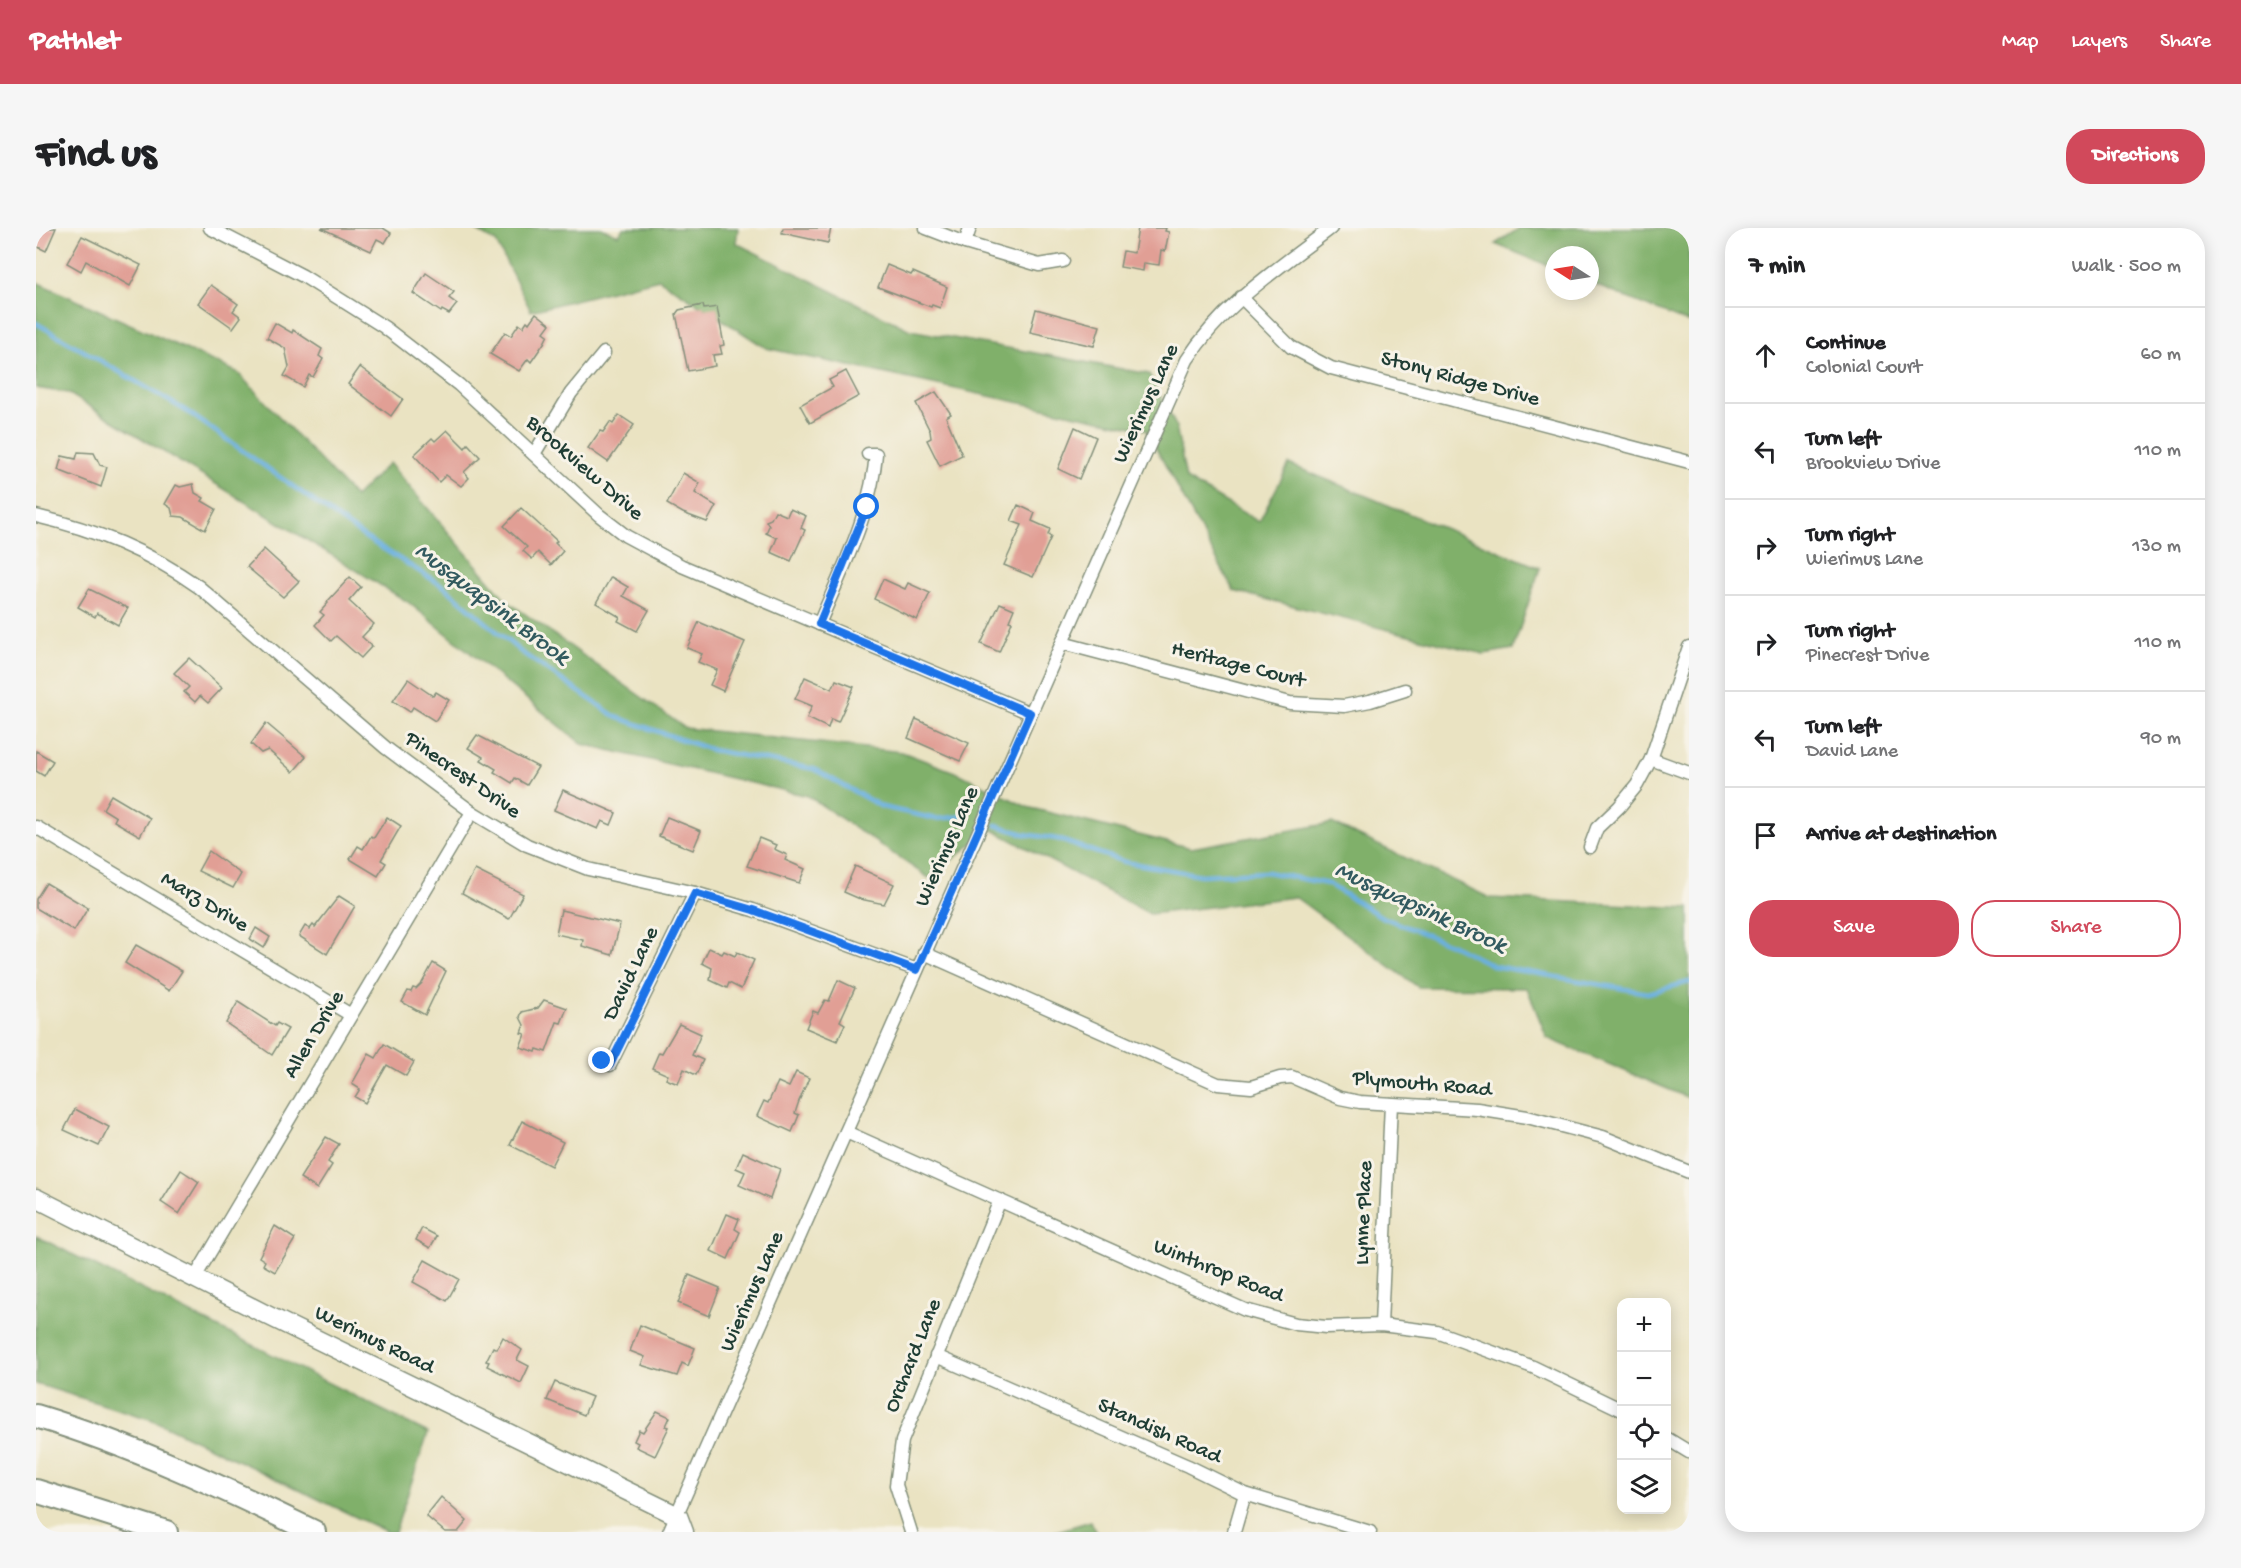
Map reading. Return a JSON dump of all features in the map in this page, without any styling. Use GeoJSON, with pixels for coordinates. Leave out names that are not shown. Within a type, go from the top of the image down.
{"type":"FeatureCollection","features":[{"type":"Feature","properties":{"kind":"highway"},"geometry":{"type":"LineString","coordinates":[[36,1416],[116,1444],[191,1475],[314,1532]]}},
{"type":"Feature","properties":{"kind":"highway"},"geometry":{"type":"LineString","coordinates":[[36,1491],[166,1532]]}},
{"type":"Feature","properties":{"kind":"main road","name":"Werimus Road"},"geometry":{"type":"LineString","coordinates":[[36,1198],[677,1527]]}},
{"type":"Feature","properties":{"kind":"street","name":"Brookview Drive"},"geometry":{"type":"LineString","coordinates":[[210,228],[303,276],[384,327],[459,386],[599,515],[643,546],[682,566],[1030,713]]}},
{"type":"Feature","properties":{"kind":"street"},"geometry":{"type":"LineString","coordinates":[[926,228],[965,243],[1039,265],[1063,261]]}},
{"type":"Feature","properties":{"kind":"street"},"geometry":{"type":"LineString","coordinates":[[965,243],[970,228]]}},
{"type":"Feature","properties":{"kind":"street","name":"Wierimus Lane"},"geometry":{"type":"LineString","coordinates":[[677,1527],[924,953],[1187,360],[1212,326],[1241,297],[1331,228]]}},
{"type":"Feature","properties":{"kind":"street","name":"Stony Ridge Drive"},"geometry":{"type":"LineString","coordinates":[[1241,297],[1291,346],[1331,368],[1689,462]]}},
{"type":"Feature","properties":{"kind":"street"},"geometry":{"type":"LineString","coordinates":[[534,454],[571,393],[604,353]]}},
{"type":"Feature","properties":{"kind":"street"},"geometry":{"type":"LineString","coordinates":[[819,624],[867,507],[874,481],[876,454],[868,454]]}},
{"type":"Feature","properties":{"kind":"street","name":"Pinecrest Drive"},"geometry":{"type":"LineString","coordinates":[[36,516],[105,535],[169,566],[199,587],[386,748],[472,812],[516,840],[557,859],[588,869],[695,893],[753,910],[917,970]]}},
{"type":"Feature","properties":{"kind":"street","name":"Heritage Court"},"geometry":{"type":"LineString","coordinates":[[1062,643],[1290,703],[1344,706],[1405,690]]}},
{"type":"Feature","properties":{"kind":"street"},"geometry":{"type":"LineString","coordinates":[[1590,847],[1597,828],[1631,792],[1651,759],[1689,647]]}},
{"type":"Feature","properties":{"kind":"street"},"geometry":{"type":"LineString","coordinates":[[1651,759],[1689,773]]}},
{"type":"Feature","properties":{"kind":"street","name":"Allen Drive"},"geometry":{"type":"LineString","coordinates":[[194,1279],[472,812]]}},
{"type":"Feature","properties":{"kind":"street","name":"Marz Drive"},"geometry":{"type":"LineString","coordinates":[[36,827],[351,1015]]}},
{"type":"Feature","properties":{"kind":"street","name":"David Lane"},"geometry":{"type":"LineString","coordinates":[[602,1061],[610,1065],[695,893]]}},
{"type":"Feature","properties":{"kind":"street","name":"Plymouth Road"},"geometry":{"type":"LineString","coordinates":[[924,953],[1218,1084],[1251,1087],[1280,1077],[1292,1077],[1340,1098],[1391,1104],[1477,1109],[1537,1119],[1603,1137],[1689,1173]]}},
{"type":"Feature","properties":{"kind":"street","name":"Lynne Place"},"geometry":{"type":"LineString","coordinates":[[1381,1325],[1391,1104]]}},
{"type":"Feature","properties":{"kind":"street","name":"Winthrop Road"},"geometry":{"type":"LineString","coordinates":[[846,1132],[1253,1313],[1296,1324],[1326,1327],[1381,1325],[1410,1327],[1459,1339],[1533,1367],[1617,1408]]}},
{"type":"Feature","properties":{"kind":"street","name":"Orchard Lane"},"geometry":{"type":"LineString","coordinates":[[910,1532],[896,1485],[897,1462],[902,1441],[1000,1200]]}},
{"type":"Feature","properties":{"kind":"street","name":"Standish Road"},"geometry":{"type":"LineString","coordinates":[[936,1356],[1188,1466],[1245,1494],[1370,1532]]}},
{"type":"Feature","properties":{"kind":"street"},"geometry":{"type":"LineString","coordinates":[[1671,1441],[1689,1452]]}},
{"type":"Feature","properties":{"kind":"street"},"geometry":{"type":"LineString","coordinates":[[1234,1532],[1245,1494]]}},
{"type":"Feature","properties":{"kind":"green space"},"geometry":{"type":"Polygon","coordinates":[[[472,228],[601,228],[619,235],[623,228],[738,228],[736,243],[910,330],[1149,374],[1176,426],[1186,479],[1259,522],[1289,464],[1540,568],[1513,649],[1484,654],[1234,591],[1146,430],[766,348],[659,279],[531,311],[496,242],[472,228]]]}},
{"type":"Feature","properties":{"kind":"green space"},"geometry":{"type":"Polygon","coordinates":[[[1520,228],[1689,228],[1689,323],[1599,287],[1599,246],[1545,246],[1545,264],[1495,244],[1520,228]]]}},
{"type":"Feature","properties":{"kind":"green space"},"geometry":{"type":"Polygon","coordinates":[[[36,282],[237,372],[355,497],[389,463],[507,601],[685,728],[902,752],[960,774],[1027,807],[1191,848],[1332,823],[1490,898],[1689,908],[1689,1098],[1547,1038],[1527,988],[1418,987],[1295,897],[1150,914],[991,829],[929,878],[808,796],[582,744],[408,602],[68,393],[36,388],[36,282]]]}},
{"type":"Feature","properties":{"kind":"green space"},"geometry":{"type":"Polygon","coordinates":[[[36,1236],[428,1433],[395,1532],[387,1532],[153,1420],[36,1384],[36,1236]]]}},
{"type":"Feature","properties":{"kind":"green space"},"geometry":{"type":"Polygon","coordinates":[[[1091,1521],[1096,1532],[1054,1532],[1091,1521]]]}},
{"type":"Feature","properties":{"kind":"building"},"geometry":{"type":"Polygon","coordinates":[[[36,228],[56,228],[46,251],[36,246],[36,228]]]}},
{"type":"Feature","properties":{"kind":"building"},"geometry":{"type":"Polygon","coordinates":[[[321,228],[383,228],[391,233],[385,243],[377,239],[371,251],[321,228]]]}},
{"type":"Feature","properties":{"kind":"building"},"geometry":{"type":"Polygon","coordinates":[[[783,228],[831,228],[828,243],[782,233],[783,228]]]}},
{"type":"Feature","properties":{"kind":"building"},"geometry":{"type":"Polygon","coordinates":[[[1138,228],[1166,228],[1165,231],[1169,232],[1165,251],[1161,250],[1159,265],[1144,263],[1143,271],[1120,267],[1123,251],[1134,253],[1138,228]]]}},
{"type":"Feature","properties":{"kind":"building"},"geometry":{"type":"Polygon","coordinates":[[[82,236],[141,265],[130,286],[86,261],[81,271],[67,263],[82,236]]]}},
{"type":"Feature","properties":{"kind":"building"},"geometry":{"type":"Polygon","coordinates":[[[887,265],[911,275],[913,272],[947,287],[940,308],[932,305],[931,307],[878,287],[887,265]]]}},
{"type":"Feature","properties":{"kind":"building"},"geometry":{"type":"Polygon","coordinates":[[[426,273],[454,292],[449,298],[457,304],[449,314],[442,310],[441,312],[413,293],[426,273]]]}},
{"type":"Feature","properties":{"kind":"building"},"geometry":{"type":"Polygon","coordinates":[[[211,285],[238,304],[233,311],[241,317],[233,328],[198,303],[211,285]]]}},
{"type":"Feature","properties":{"kind":"building"},"geometry":{"type":"Polygon","coordinates":[[[703,305],[704,309],[717,307],[724,345],[720,346],[722,354],[713,355],[715,366],[688,371],[676,314],[679,310],[703,305]]]}},
{"type":"Feature","properties":{"kind":"building"},"geometry":{"type":"Polygon","coordinates":[[[1036,309],[1100,326],[1094,346],[1030,332],[1036,309]]]}},
{"type":"Feature","properties":{"kind":"building"},"geometry":{"type":"Polygon","coordinates":[[[536,313],[550,324],[544,332],[548,335],[544,343],[531,362],[528,359],[519,371],[490,354],[505,332],[511,336],[519,324],[523,327],[536,313]]]}},
{"type":"Feature","properties":{"kind":"building"},"geometry":{"type":"Polygon","coordinates":[[[275,323],[292,333],[293,330],[322,349],[319,356],[323,359],[313,377],[309,375],[303,387],[284,376],[289,367],[285,348],[267,338],[275,323]]]}},
{"type":"Feature","properties":{"kind":"building"},"geometry":{"type":"Polygon","coordinates":[[[360,367],[403,399],[391,416],[348,384],[360,367]]]}},
{"type":"Feature","properties":{"kind":"building"},"geometry":{"type":"Polygon","coordinates":[[[846,371],[859,396],[810,423],[800,405],[833,387],[829,380],[846,371]]]}},
{"type":"Feature","properties":{"kind":"building"},"geometry":{"type":"Polygon","coordinates":[[[936,392],[951,414],[946,417],[962,455],[940,466],[927,440],[931,438],[930,431],[916,403],[936,392]]]}},
{"type":"Feature","properties":{"kind":"building"},"geometry":{"type":"Polygon","coordinates":[[[619,415],[634,425],[608,462],[588,448],[600,431],[603,432],[610,422],[613,424],[619,415]]]}},
{"type":"Feature","properties":{"kind":"building"},"geometry":{"type":"Polygon","coordinates":[[[1075,427],[1096,437],[1079,479],[1058,469],[1075,427]]]}},
{"type":"Feature","properties":{"kind":"building"},"geometry":{"type":"Polygon","coordinates":[[[447,430],[465,448],[468,444],[480,457],[464,472],[469,478],[461,486],[446,475],[439,482],[414,455],[432,438],[435,441],[447,430]]]}},
{"type":"Feature","properties":{"kind":"building"},"geometry":{"type":"Polygon","coordinates":[[[78,452],[94,453],[100,465],[107,467],[101,487],[58,470],[62,456],[76,459],[78,452]]]}},
{"type":"Feature","properties":{"kind":"building"},"geometry":{"type":"Polygon","coordinates":[[[683,473],[700,483],[695,493],[716,506],[707,522],[667,504],[683,473]]]}},
{"type":"Feature","properties":{"kind":"building"},"geometry":{"type":"Polygon","coordinates":[[[193,484],[195,493],[204,498],[202,501],[216,509],[205,530],[183,517],[173,516],[171,508],[165,504],[176,485],[180,487],[193,484]]]}},
{"type":"Feature","properties":{"kind":"building"},"geometry":{"type":"Polygon","coordinates":[[[1018,505],[1035,513],[1032,521],[1050,529],[1048,535],[1051,537],[1033,577],[1004,565],[1022,525],[1011,521],[1018,505]]]}},
{"type":"Feature","properties":{"kind":"building"},"geometry":{"type":"Polygon","coordinates":[[[521,508],[557,541],[555,543],[563,551],[551,565],[538,552],[532,559],[523,551],[527,547],[504,526],[521,508]]]}},
{"type":"Feature","properties":{"kind":"building"},"geometry":{"type":"Polygon","coordinates":[[[790,509],[806,516],[801,528],[805,530],[791,561],[771,552],[777,538],[766,533],[769,526],[766,521],[771,519],[775,511],[787,516],[790,509]]]}},
{"type":"Feature","properties":{"kind":"building"},"geometry":{"type":"Polygon","coordinates":[[[264,549],[299,581],[283,597],[247,567],[264,549]]]}},
{"type":"Feature","properties":{"kind":"building"},"geometry":{"type":"Polygon","coordinates":[[[350,577],[361,587],[349,601],[374,624],[362,637],[372,646],[361,658],[336,636],[331,641],[315,625],[324,615],[320,612],[327,602],[350,577]]]}},
{"type":"Feature","properties":{"kind":"building"},"geometry":{"type":"Polygon","coordinates":[[[611,577],[628,587],[623,596],[649,610],[637,631],[618,621],[620,617],[596,603],[611,577]]]}},
{"type":"Feature","properties":{"kind":"building"},"geometry":{"type":"Polygon","coordinates":[[[883,579],[905,589],[908,583],[930,593],[917,620],[874,599],[883,579]]]}},
{"type":"Feature","properties":{"kind":"building"},"geometry":{"type":"Polygon","coordinates":[[[89,589],[128,608],[118,625],[97,613],[95,617],[78,607],[89,589]]]}},
{"type":"Feature","properties":{"kind":"building"},"geometry":{"type":"Polygon","coordinates":[[[1000,603],[1014,609],[1009,621],[1012,622],[999,652],[981,644],[1000,603]]]}},
{"type":"Feature","properties":{"kind":"building"},"geometry":{"type":"Polygon","coordinates":[[[699,622],[745,642],[723,691],[710,685],[717,670],[698,662],[702,654],[687,648],[699,622]]]}},
{"type":"Feature","properties":{"kind":"building"},"geometry":{"type":"Polygon","coordinates":[[[189,658],[222,688],[208,703],[200,696],[195,702],[184,692],[189,687],[174,673],[189,658]]]}},
{"type":"Feature","properties":{"kind":"building"},"geometry":{"type":"Polygon","coordinates":[[[805,677],[832,689],[836,680],[854,687],[838,722],[831,719],[828,728],[807,718],[812,706],[795,699],[805,677]]]}},
{"type":"Feature","properties":{"kind":"building"},"geometry":{"type":"Polygon","coordinates":[[[408,679],[433,696],[436,692],[449,700],[435,721],[413,707],[410,712],[393,701],[408,679]]]}},
{"type":"Feature","properties":{"kind":"building"},"geometry":{"type":"Polygon","coordinates":[[[916,719],[969,743],[960,761],[908,738],[916,719]]]}},
{"type":"Feature","properties":{"kind":"building"},"geometry":{"type":"Polygon","coordinates":[[[266,723],[306,757],[293,772],[268,750],[261,753],[251,744],[266,723]]]}},
{"type":"Feature","properties":{"kind":"building"},"geometry":{"type":"Polygon","coordinates":[[[477,735],[538,767],[527,785],[515,778],[512,783],[494,772],[496,769],[481,760],[483,757],[468,748],[477,735]]]}},
{"type":"Feature","properties":{"kind":"building"},"geometry":{"type":"Polygon","coordinates":[[[36,751],[53,761],[44,776],[36,771],[36,751]]]}},
{"type":"Feature","properties":{"kind":"building"},"geometry":{"type":"Polygon","coordinates":[[[563,790],[616,813],[611,825],[602,821],[598,829],[554,810],[563,790]]]}},
{"type":"Feature","properties":{"kind":"building"},"geometry":{"type":"Polygon","coordinates":[[[111,795],[150,818],[140,836],[114,821],[116,817],[103,809],[111,795]]]}},
{"type":"Feature","properties":{"kind":"building"},"geometry":{"type":"Polygon","coordinates":[[[387,817],[401,826],[381,860],[386,863],[378,876],[350,859],[358,846],[363,849],[371,836],[374,838],[387,817]]]}},
{"type":"Feature","properties":{"kind":"building"},"geometry":{"type":"Polygon","coordinates":[[[667,817],[701,831],[693,850],[659,836],[667,817]]]}},
{"type":"Feature","properties":{"kind":"building"},"geometry":{"type":"Polygon","coordinates":[[[759,838],[776,845],[774,849],[787,855],[785,860],[805,869],[799,883],[747,866],[759,838]]]}},
{"type":"Feature","properties":{"kind":"building"},"geometry":{"type":"Polygon","coordinates":[[[209,851],[241,874],[233,888],[198,871],[209,851]]]}},
{"type":"Feature","properties":{"kind":"building"},"geometry":{"type":"Polygon","coordinates":[[[855,866],[894,884],[884,904],[860,899],[844,892],[855,866]]]}},
{"type":"Feature","properties":{"kind":"building"},"geometry":{"type":"Polygon","coordinates":[[[475,870],[523,894],[509,919],[462,893],[475,870]]]}},
{"type":"Feature","properties":{"kind":"building"},"geometry":{"type":"Polygon","coordinates":[[[46,883],[88,908],[74,931],[36,908],[36,899],[46,883]]]}},
{"type":"Feature","properties":{"kind":"building"},"geometry":{"type":"Polygon","coordinates":[[[339,896],[355,906],[327,954],[299,936],[305,926],[310,929],[313,925],[315,927],[339,896]]]}},
{"type":"Feature","properties":{"kind":"building"},"geometry":{"type":"Polygon","coordinates":[[[561,910],[620,924],[612,955],[582,946],[583,940],[556,934],[561,910]]]}},
{"type":"Feature","properties":{"kind":"building"},"geometry":{"type":"Polygon","coordinates":[[[256,928],[270,937],[264,948],[250,939],[256,928]]]}},
{"type":"Feature","properties":{"kind":"building"},"geometry":{"type":"Polygon","coordinates":[[[136,945],[182,971],[169,991],[125,963],[136,945]]]}},
{"type":"Feature","properties":{"kind":"building"},"geometry":{"type":"Polygon","coordinates":[[[709,948],[722,954],[724,951],[735,956],[737,952],[754,960],[741,989],[729,983],[727,988],[710,980],[712,968],[702,963],[709,948]]]}},
{"type":"Feature","properties":{"kind":"building"},"geometry":{"type":"Polygon","coordinates":[[[433,963],[446,971],[425,1015],[402,1002],[408,991],[411,992],[413,988],[416,989],[422,983],[433,963]]]}},
{"type":"Feature","properties":{"kind":"building"},"geometry":{"type":"Polygon","coordinates":[[[838,980],[855,988],[840,1021],[845,1024],[837,1041],[806,1028],[813,1011],[818,1013],[825,1000],[829,1001],[838,980]]]}},
{"type":"Feature","properties":{"kind":"building"},"geometry":{"type":"Polygon","coordinates":[[[544,1000],[567,1008],[561,1023],[557,1022],[546,1052],[537,1049],[536,1052],[520,1047],[525,1034],[521,1033],[524,1025],[520,1017],[522,1012],[538,1008],[544,1000]]]}},
{"type":"Feature","properties":{"kind":"building"},"geometry":{"type":"Polygon","coordinates":[[[238,1002],[275,1026],[277,1023],[288,1029],[272,1055],[226,1023],[238,1002]]]}},
{"type":"Feature","properties":{"kind":"building"},"geometry":{"type":"Polygon","coordinates":[[[679,1024],[701,1034],[692,1055],[703,1060],[696,1075],[684,1069],[678,1084],[666,1079],[668,1075],[652,1068],[659,1052],[662,1053],[679,1024]]]}},
{"type":"Feature","properties":{"kind":"building"},"geometry":{"type":"Polygon","coordinates":[[[384,1044],[414,1062],[406,1076],[387,1065],[365,1103],[355,1097],[360,1089],[352,1084],[369,1054],[376,1058],[384,1044]]]}},
{"type":"Feature","properties":{"kind":"building"},"geometry":{"type":"Polygon","coordinates":[[[796,1072],[809,1078],[795,1113],[799,1115],[792,1132],[757,1116],[764,1101],[768,1103],[778,1082],[789,1087],[796,1072]]]}},
{"type":"Feature","properties":{"kind":"building"},"geometry":{"type":"Polygon","coordinates":[[[75,1109],[109,1127],[99,1146],[64,1130],[75,1109]]]}},
{"type":"Feature","properties":{"kind":"building"},"geometry":{"type":"Polygon","coordinates":[[[522,1121],[563,1142],[551,1166],[510,1145],[522,1121]]]}},
{"type":"Feature","properties":{"kind":"building"},"geometry":{"type":"Polygon","coordinates":[[[326,1137],[339,1144],[328,1162],[332,1165],[317,1189],[300,1178],[326,1137]]]}},
{"type":"Feature","properties":{"kind":"building"},"geometry":{"type":"Polygon","coordinates":[[[743,1152],[780,1169],[770,1199],[739,1185],[745,1172],[736,1168],[743,1152]]]}},
{"type":"Feature","properties":{"kind":"building"},"geometry":{"type":"Polygon","coordinates":[[[181,1170],[199,1182],[179,1214],[161,1202],[181,1170]]]}},
{"type":"Feature","properties":{"kind":"building"},"geometry":{"type":"Polygon","coordinates":[[[727,1214],[739,1219],[735,1229],[740,1232],[728,1259],[711,1251],[727,1214]]]}},
{"type":"Feature","properties":{"kind":"building"},"geometry":{"type":"Polygon","coordinates":[[[275,1226],[295,1239],[275,1272],[263,1265],[265,1261],[259,1257],[275,1226]]]}},
{"type":"Feature","properties":{"kind":"building"},"geometry":{"type":"Polygon","coordinates":[[[422,1228],[437,1236],[430,1248],[416,1240],[422,1228]]]}},
{"type":"Feature","properties":{"kind":"building"},"geometry":{"type":"Polygon","coordinates":[[[425,1260],[459,1279],[447,1301],[413,1282],[425,1260]]]}},
{"type":"Feature","properties":{"kind":"building"},"geometry":{"type":"Polygon","coordinates":[[[689,1275],[720,1288],[709,1316],[678,1303],[689,1275]]]}},
{"type":"Feature","properties":{"kind":"building"},"geometry":{"type":"Polygon","coordinates":[[[640,1325],[695,1348],[688,1366],[682,1363],[677,1376],[641,1365],[645,1357],[630,1351],[640,1325]]]}},
{"type":"Feature","properties":{"kind":"building"},"geometry":{"type":"Polygon","coordinates":[[[503,1337],[522,1350],[517,1360],[529,1366],[521,1383],[487,1366],[489,1362],[486,1361],[493,1347],[497,1349],[503,1337]]]}},
{"type":"Feature","properties":{"kind":"building"},"geometry":{"type":"Polygon","coordinates":[[[555,1382],[592,1397],[584,1415],[547,1400],[555,1382]]]}},
{"type":"Feature","properties":{"kind":"building"},"geometry":{"type":"Polygon","coordinates":[[[657,1411],[670,1417],[666,1426],[669,1427],[655,1456],[636,1447],[638,1443],[634,1441],[639,1430],[643,1432],[657,1411]]]}},
{"type":"Feature","properties":{"kind":"building"},"geometry":{"type":"Polygon","coordinates":[[[441,1497],[467,1521],[458,1532],[445,1532],[426,1516],[441,1497]]]}},
{"type":"Feature","properties":{"kind":"waterway","name":"Musquapsink Brook"},"geometry":{"type":"LineString","coordinates":[[36,323],[188,412],[366,538],[443,586],[521,652],[616,717],[712,750],[814,769],[882,807],[936,819],[964,816]]}},
{"type":"Feature","properties":{"kind":"waterway","name":"Musquapsink Brook"},"geometry":{"type":"LineString","coordinates":[[996,825],[1024,834],[1057,839],[1125,862],[1201,875],[1267,872],[1328,884],[1382,917],[1450,944],[1494,966],[1648,993],[1689,982]]}},
{"type":"Feature","properties":{"kind":"route"},"geometry":{"type":"LineString","coordinates":[[602,1061],[610,1065],[695,893],[753,910],[917,970],[1030,713],[819,624],[867,507]]}}]}
